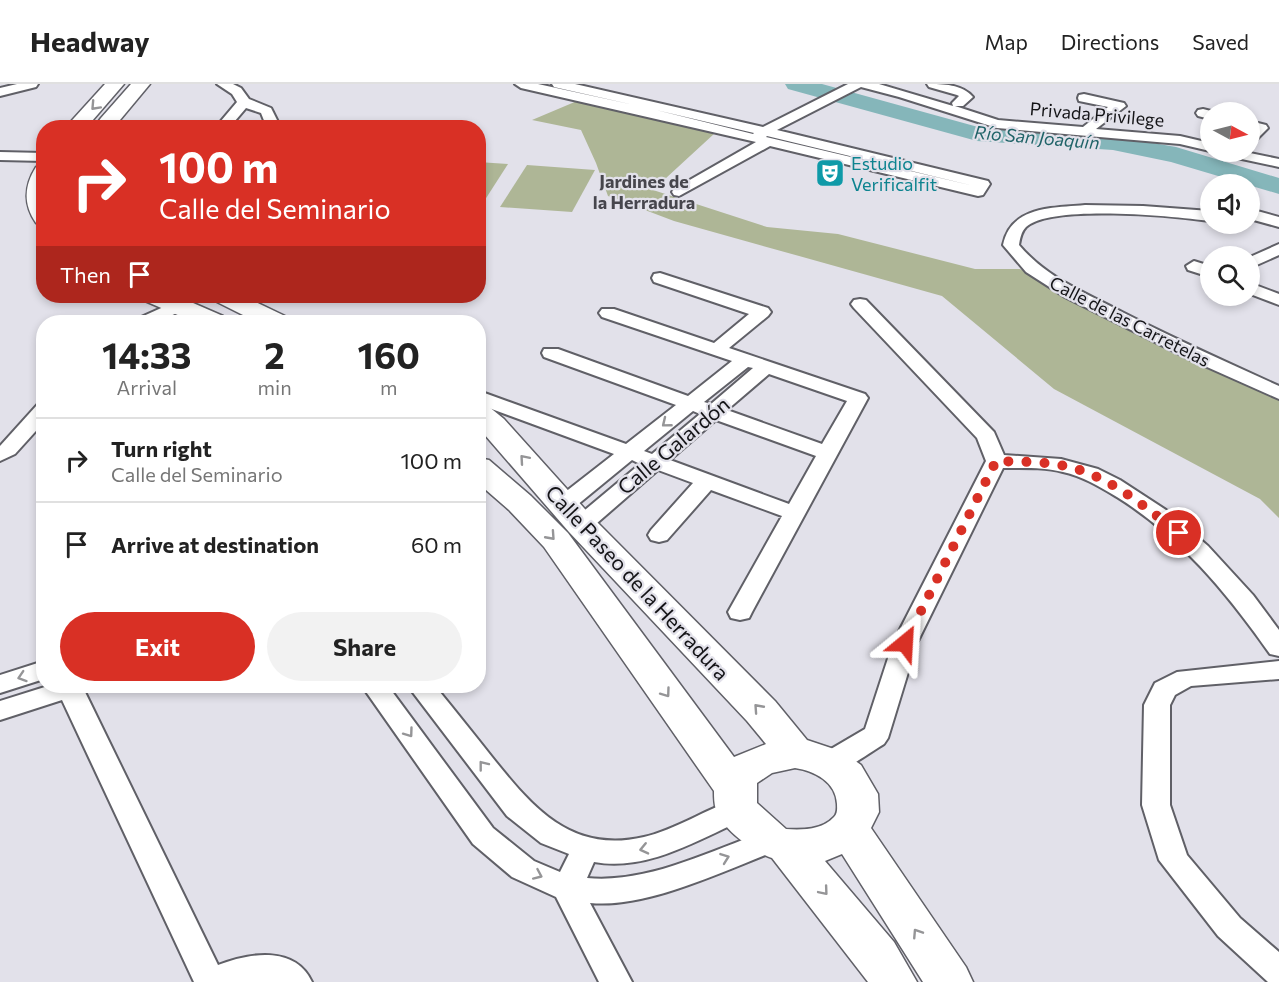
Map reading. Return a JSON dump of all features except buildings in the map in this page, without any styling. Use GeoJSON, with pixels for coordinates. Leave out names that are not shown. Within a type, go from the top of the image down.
{"type":"FeatureCollection","features":[{"type":"Feature","properties":{"kind":"main road"},"geometry":{"type":"LineString","coordinates":[[82,120],[115,84]]}},
{"type":"Feature","properties":{"kind":"main road"},"geometry":{"type":"LineString","coordinates":[[110,120],[141,84]]}},
{"type":"Feature","properties":{"kind":"main road"},"geometry":{"type":"LineString","coordinates":[[173,303],[200,315]]}},
{"type":"Feature","properties":{"kind":"main road"},"geometry":{"type":"LineString","coordinates":[[238,303],[262,315]]}},
{"type":"Feature","properties":{"kind":"main road","name":"Calle Paseo de la Herradura"},"geometry":{"type":"LineString","coordinates":[[486,419],[572,515],[761,711],[812,758]]}},
{"type":"Feature","properties":{"kind":"main road","name":"Calle Paseo de la Herradura"},"geometry":{"type":"LineString","coordinates":[[486,474],[520,502],[556,540],[736,799]]}},
{"type":"Feature","properties":{"kind":"main road"},"geometry":{"type":"LineString","coordinates":[[779,844],[822,845],[849,829],[858,812],[857,794],[847,776],[812,758],[768,757],[746,769],[736,799],[779,844],[877,956],[893,982]]}},
{"type":"Feature","properties":{"kind":"main road"},"geometry":{"type":"LineString","coordinates":[[849,829],[949,982]]}},
{"type":"Feature","properties":{"kind":"street"},"geometry":{"type":"LineString","coordinates":[[0,92],[32,84]]}},
{"type":"Feature","properties":{"kind":"street"},"geometry":{"type":"LineString","coordinates":[[223,84],[237,91],[244,102],[266,111],[270,120]]}},
{"type":"Feature","properties":{"kind":"street"},"geometry":{"type":"LineString","coordinates":[[521,84],[753,137],[767,136],[984,184],[978,192],[967,190],[767,136],[558,84]]}},
{"type":"Feature","properties":{"kind":"street"},"geometry":{"type":"LineString","coordinates":[[679,192],[835,94],[858,84]]}},
{"type":"Feature","properties":{"kind":"street","name":"Privada Privilege"},"geometry":{"type":"LineString","coordinates":[[864,84],[987,116],[1200,139]]}},
{"type":"Feature","properties":{"kind":"street","name":"Privada Privilege"},"geometry":{"type":"LineString","coordinates":[[887,84],[957,103],[987,116],[997,124],[1180,140],[1200,145]]}},
{"type":"Feature","properties":{"kind":"street"},"geometry":{"type":"LineString","coordinates":[[933,84],[962,92],[968,98],[957,103]]}},
{"type":"Feature","properties":{"kind":"street"},"geometry":{"type":"LineString","coordinates":[[1084,98],[1119,106],[1089,127]]}},
{"type":"Feature","properties":{"kind":"street"},"geometry":{"type":"LineString","coordinates":[[228,120],[244,102]]}},
{"type":"Feature","properties":{"kind":"street"},"geometry":{"type":"LineString","coordinates":[[1260,152],[1279,156]]}},
{"type":"Feature","properties":{"kind":"street"},"geometry":{"type":"LineString","coordinates":[[0,156],[36,157]]}},
{"type":"Feature","properties":{"kind":"street"},"geometry":{"type":"LineString","coordinates":[[1260,159],[1279,163]]}},
{"type":"Feature","properties":{"kind":"street"},"geometry":{"type":"LineString","coordinates":[[1131,210],[1135,201],[1147,197],[1200,205]]}},
{"type":"Feature","properties":{"kind":"street","name":"Calle de las Carretelas"},"geometry":{"type":"LineString","coordinates":[[1200,215],[1131,210],[1053,213],[1034,216],[1022,222],[1013,232],[1011,245],[1023,261],[1054,284],[1178,348],[1279,393]]}},
{"type":"Feature","properties":{"kind":"street"},"geometry":{"type":"LineString","coordinates":[[1260,217],[1279,222]]}},
{"type":"Feature","properties":{"kind":"street"},"geometry":{"type":"LineString","coordinates":[[1260,226],[1279,231]]}},
{"type":"Feature","properties":{"kind":"street"},"geometry":{"type":"LineString","coordinates":[[1260,258],[1279,249]]}},
{"type":"Feature","properties":{"kind":"street"},"geometry":{"type":"LineString","coordinates":[[1194,266],[1200,268]]}},
{"type":"Feature","properties":{"kind":"street"},"geometry":{"type":"LineString","coordinates":[[660,278],[762,312],[716,350]]}},
{"type":"Feature","properties":{"kind":"street"},"geometry":{"type":"LineString","coordinates":[[1260,292],[1279,300]]}},
{"type":"Feature","properties":{"kind":"street"},"geometry":{"type":"LineString","coordinates":[[812,758],[874,737],[878,731],[905,643],[996,461],[987,436],[860,304]]}},
{"type":"Feature","properties":{"kind":"street"},"geometry":{"type":"LineString","coordinates":[[159,315],[179,305]]}},
{"type":"Feature","properties":{"kind":"street"},"geometry":{"type":"LineString","coordinates":[[608,314],[858,398],[740,612]]}},
{"type":"Feature","properties":{"kind":"street"},"geometry":{"type":"LineString","coordinates":[[551,353],[827,453]]}},
{"type":"Feature","properties":{"kind":"street","name":"Calle Galardón"},"geometry":{"type":"LineString","coordinates":[[572,515],[630,452],[745,360]]}},
{"type":"Feature","properties":{"kind":"street","name":"Calle Galardón"},"geometry":{"type":"LineString","coordinates":[[572,515],[654,461],[766,367]]}},
{"type":"Feature","properties":{"kind":"street"},"geometry":{"type":"LineString","coordinates":[[486,416],[630,452],[794,513]]}},
{"type":"Feature","properties":{"kind":"street"},"geometry":{"type":"LineString","coordinates":[[0,455],[8,450],[36,418]]}},
{"type":"Feature","properties":{"kind":"street"},"geometry":{"type":"LineString","coordinates":[[996,461],[1070,467],[1099,477],[1139,502],[1179,533],[1232,584],[1279,648]]}},
{"type":"Feature","properties":{"kind":"street"},"geometry":{"type":"LineString","coordinates":[[659,535],[707,481]]}},
{"type":"Feature","properties":{"kind":"street"},"geometry":{"type":"LineString","coordinates":[[1279,670],[1186,678],[1164,689],[1157,705],[1156,805],[1174,860],[1229,927],[1279,972]]}},
{"type":"Feature","properties":{"kind":"street"},"geometry":{"type":"LineString","coordinates":[[0,684],[36,673]]}},
{"type":"Feature","properties":{"kind":"street"},"geometry":{"type":"LineString","coordinates":[[0,711],[52,693]]}},
{"type":"Feature","properties":{"kind":"street"},"geometry":{"type":"LineString","coordinates":[[75,693],[211,982],[255,967],[274,969],[291,976],[296,982]]}},
{"type":"Feature","properties":{"kind":"street"},"geometry":{"type":"LineString","coordinates":[[380,693],[483,836],[523,869],[567,888],[607,892],[656,883],[779,844]]}},
{"type":"Feature","properties":{"kind":"street"},"geometry":{"type":"LineString","coordinates":[[427,693],[517,808],[551,835],[586,849],[615,854],[650,848],[736,799]]}},
{"type":"Feature","properties":{"kind":"street"},"geometry":{"type":"LineString","coordinates":[[567,888],[586,849]]}},
{"type":"Feature","properties":{"kind":"street"},"geometry":{"type":"LineString","coordinates":[[567,888],[616,982]]}},
{"type":"Feature","properties":{"kind":"green space"},"geometry":{"type":"Polygon","coordinates":[[[577,101],[715,133],[653,190],[767,227],[838,234],[975,269],[1020,269],[1172,353],[1279,400],[1279,518],[1260,499],[1054,389],[942,296],[674,221],[608,196],[581,130],[532,120],[577,101]]]}},
{"type":"Feature","properties":{"kind":"green space"},"geometry":{"type":"Polygon","coordinates":[[[486,163],[508,164],[486,198],[486,163]]]}},
{"type":"Feature","properties":{"kind":"green space"},"geometry":{"type":"Polygon","coordinates":[[[527,165],[595,170],[572,212],[500,207],[527,165]]]}},
{"type":"Feature","properties":{"kind":"waterway","name":"Río San Joaquín"},"geometry":{"type":"LineString","coordinates":[[796,84],[977,134],[1113,143],[1176,155],[1279,186]]}},
{"type":"Feature","properties":{"kind":"place","name":"Estudio Verificalfit"},"geometry":{"type":"Point","coordinates":[830,173]}},
{"type":"Feature","properties":{"kind":"district","name":"Jardines de la Herradura"},"geometry":{"type":"Point","coordinates":[644,191]}},
{"type":"Feature","properties":{"kind":"route"},"geometry":{"type":"LineString","coordinates":[[905,643],[996,461],[1070,467],[1099,477],[1139,502],[1179,533]]}}]}
